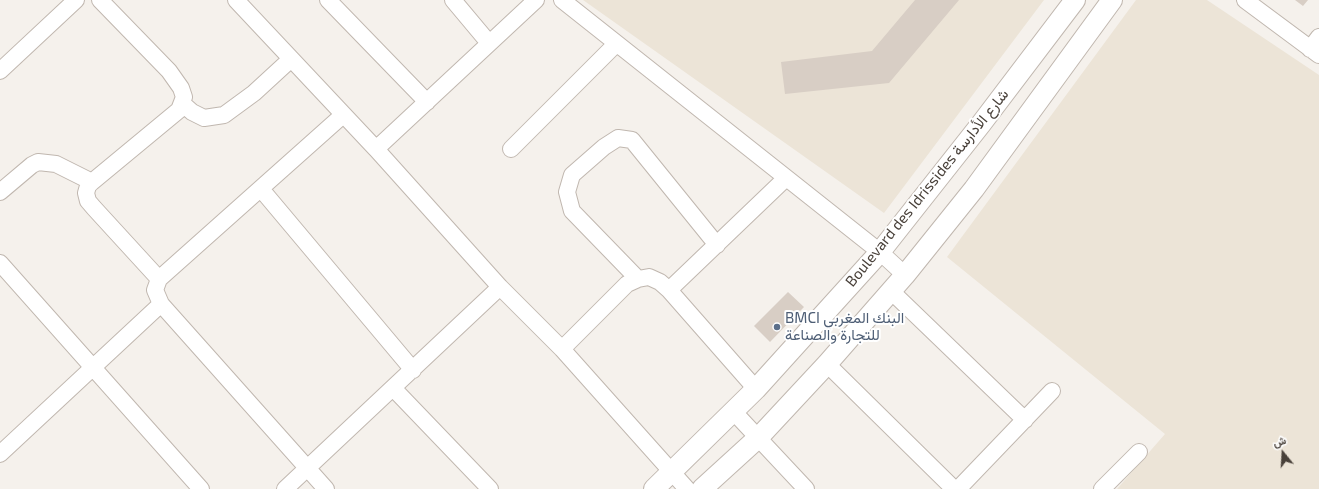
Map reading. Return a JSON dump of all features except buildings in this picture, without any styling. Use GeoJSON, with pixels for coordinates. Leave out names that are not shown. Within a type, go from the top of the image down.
{"type":"FeatureCollection","features":[{"type":"Feature","properties":{"kind":"street"},"geometry":{"type":"LineString","coordinates":[[0,71],[76,0]]}},
{"type":"Feature","properties":{"kind":"street"},"geometry":{"type":"LineString","coordinates":[[100,0],[172,75],[181,88],[184,98],[183,104],[179,110],[92,182],[88,186],[86,193],[88,201],[159,279]]}},
{"type":"Feature","properties":{"kind":"street"},"geometry":{"type":"LineString","coordinates":[[236,0],[343,116],[376,149],[500,287],[562,349],[672,471],[686,489]]}},
{"type":"Feature","properties":{"kind":"street"},"geometry":{"type":"LineString","coordinates":[[328,0],[427,102]]}},
{"type":"Feature","properties":{"kind":"street"},"geometry":{"type":"LineString","coordinates":[[453,0],[489,43]]}},
{"type":"Feature","properties":{"kind":"street"},"geometry":{"type":"LineString","coordinates":[[376,149],[536,0]]}},
{"type":"Feature","properties":{"kind":"street"},"geometry":{"type":"LineString","coordinates":[[562,0],[880,252],[905,275]]}},
{"type":"Feature","properties":{"kind":"street","name":"Boulevard des Idrissides شارع الأدارسة"},"geometry":{"type":"LineString","coordinates":[[654,489],[756,388],[880,252],[981,124],[1075,0]]}},
{"type":"Feature","properties":{"kind":"street","name":"Boulevard des Idrissides شارع الأدارسة"},"geometry":{"type":"LineString","coordinates":[[702,489],[758,437],[827,364],[905,275],[974,189],[1112,0]]}},
{"type":"Feature","properties":{"kind":"street"},"geometry":{"type":"LineString","coordinates":[[1245,0],[1316,47]]}},
{"type":"Feature","properties":{"kind":"street"},"geometry":{"type":"LineString","coordinates":[[511,149],[616,44]]}},
{"type":"Feature","properties":{"kind":"street"},"geometry":{"type":"LineString","coordinates":[[183,104],[192,112],[204,118],[224,115],[254,93],[291,59]]}},
{"type":"Feature","properties":{"kind":"street"},"geometry":{"type":"LineString","coordinates":[[326,489],[161,304],[156,290],[159,279],[343,116]]}},
{"type":"Feature","properties":{"kind":"street"},"geometry":{"type":"LineString","coordinates":[[638,279],[572,211],[567,192],[572,175],[604,147],[618,138],[632,140],[716,244]]}},
{"type":"Feature","properties":{"kind":"street"},"geometry":{"type":"LineString","coordinates":[[0,192],[32,165],[38,162],[56,164],[92,182]]}},
{"type":"Feature","properties":{"kind":"street"},"geometry":{"type":"LineString","coordinates":[[669,290],[786,178]]}},
{"type":"Feature","properties":{"kind":"street"},"geometry":{"type":"LineString","coordinates":[[261,189],[412,370]]}},
{"type":"Feature","properties":{"kind":"street"},"geometry":{"type":"LineString","coordinates":[[0,263],[201,489]]}},
{"type":"Feature","properties":{"kind":"street"},"geometry":{"type":"LineString","coordinates":[[562,349],[627,284],[638,279],[649,277],[660,282],[669,290],[756,388]]}},
{"type":"Feature","properties":{"kind":"street"},"geometry":{"type":"LineString","coordinates":[[285,489],[500,287]]}},
{"type":"Feature","properties":{"kind":"street"},"geometry":{"type":"LineString","coordinates":[[891,291],[1025,420]]}},
{"type":"Feature","properties":{"kind":"street"},"geometry":{"type":"LineString","coordinates":[[0,454],[161,304]]}},
{"type":"Feature","properties":{"kind":"street"},"geometry":{"type":"LineString","coordinates":[[827,364],[954,489]]}},
{"type":"Feature","properties":{"kind":"street"},"geometry":{"type":"LineString","coordinates":[[393,388],[480,486]]}},
{"type":"Feature","properties":{"kind":"street"},"geometry":{"type":"LineString","coordinates":[[958,489],[1052,391]]}},
{"type":"Feature","properties":{"kind":"street"},"geometry":{"type":"LineString","coordinates":[[733,411],[806,489]]}},
{"type":"Feature","properties":{"kind":"street"},"geometry":{"type":"LineString","coordinates":[[1102,489],[1139,452]]}},
{"type":"Feature","properties":{"kind":"shaded area"},"geometry":{"type":"Polygon","coordinates":[[[583,0],[1044,0],[884,213],[583,0]]]}},
{"type":"Feature","properties":{"kind":"shaded area"},"geometry":{"type":"Polygon","coordinates":[[[1136,0],[1207,0],[1319,75],[1319,489],[1117,489],[1165,434],[947,257],[1136,0]]]}},
{"type":"Feature","properties":{"kind":"place","name":"BMCI البنك المغربي للتجارة والصناعة"},"geometry":{"type":"Point","coordinates":[777,327]}}]}
